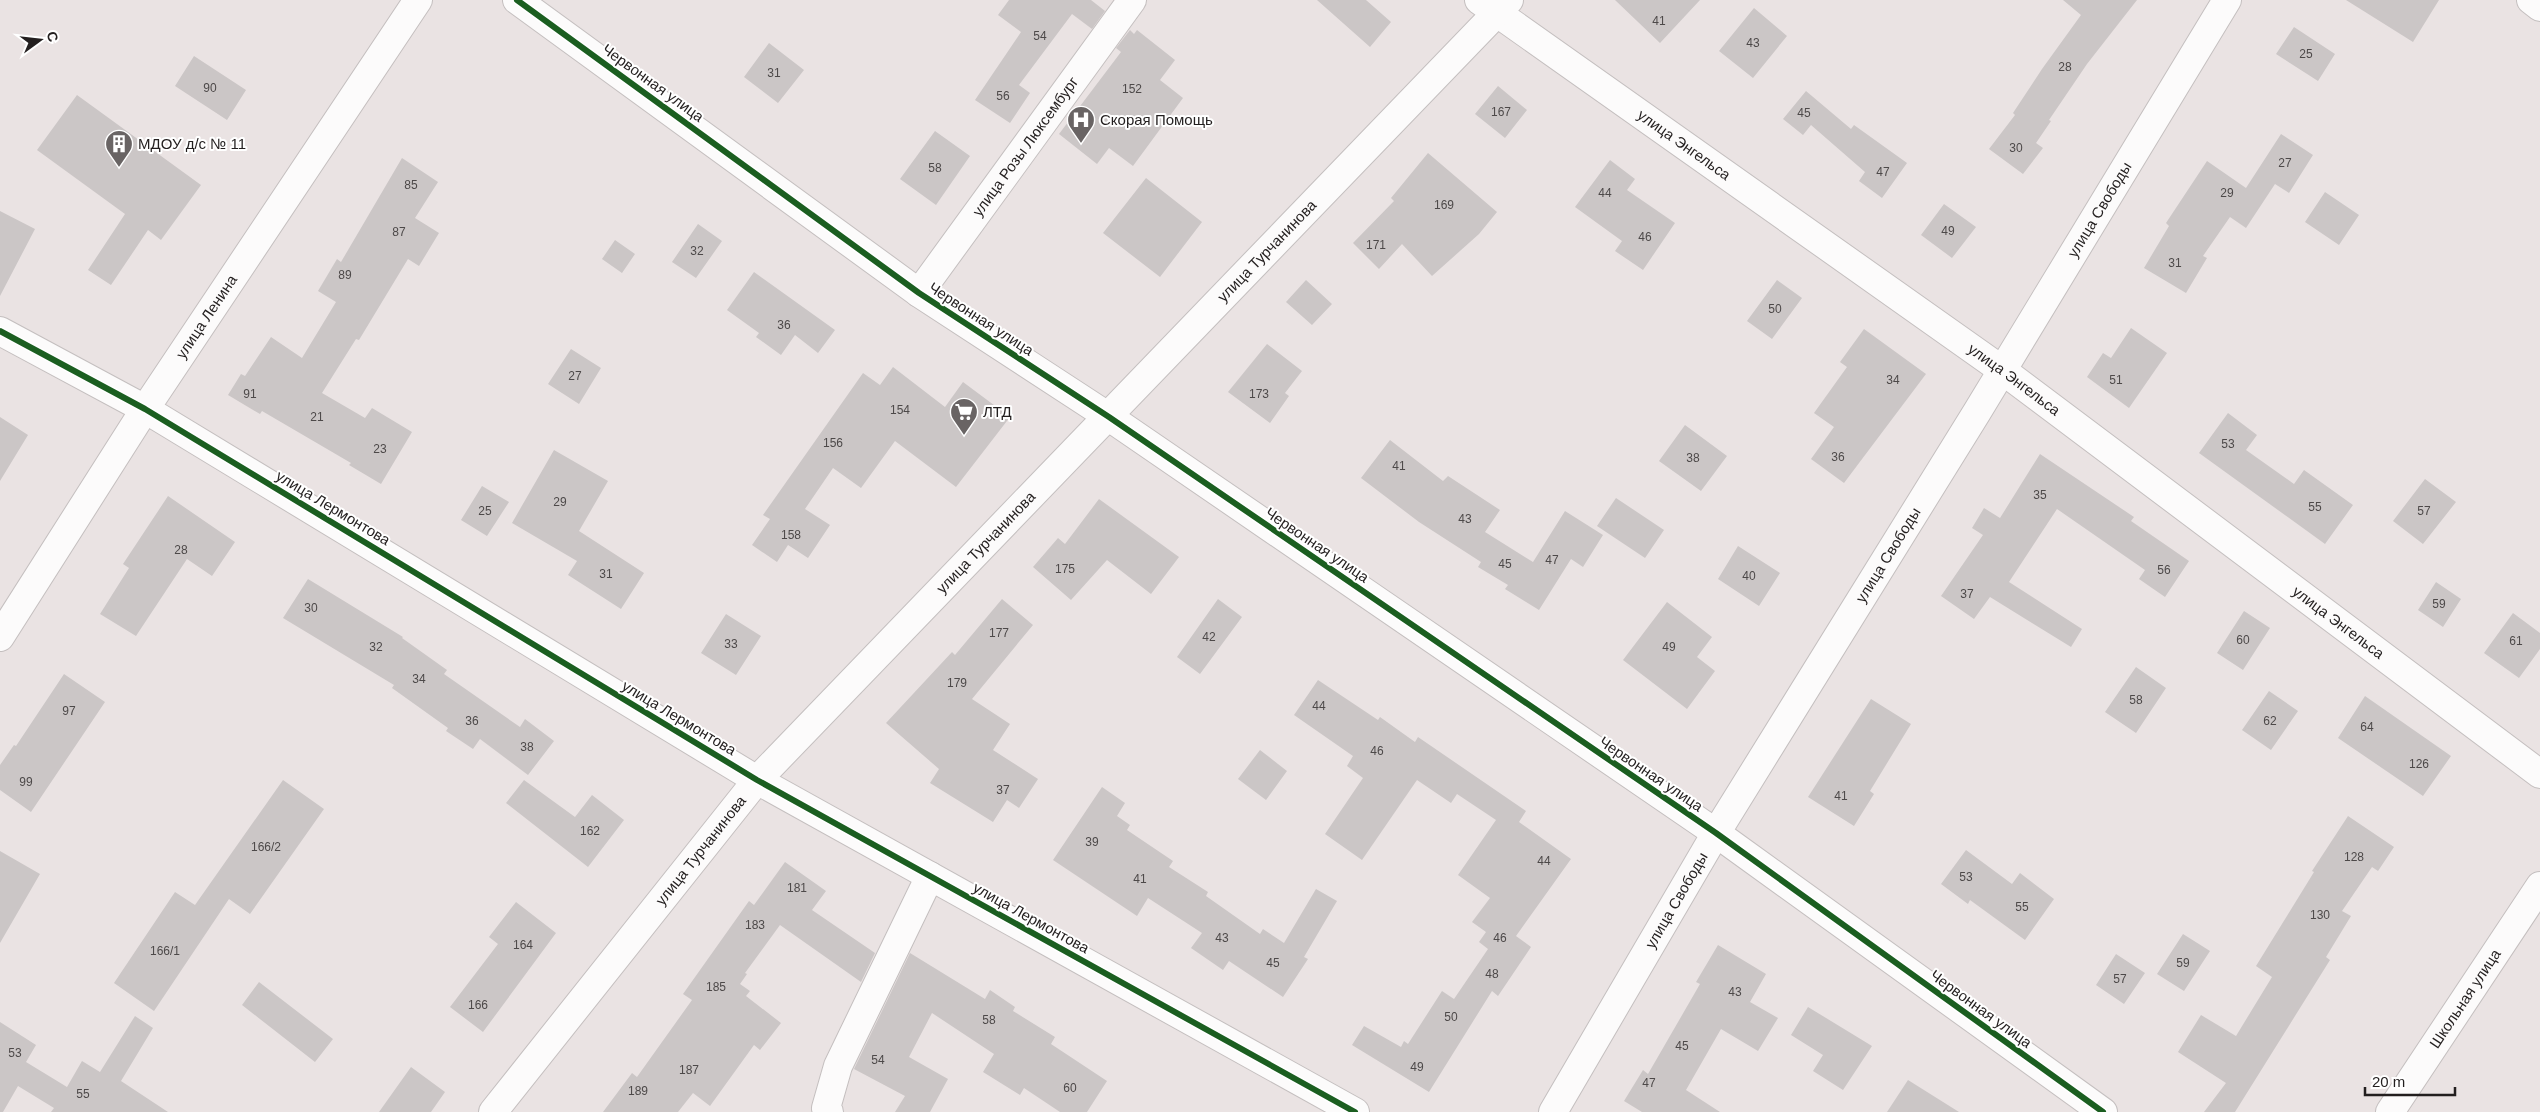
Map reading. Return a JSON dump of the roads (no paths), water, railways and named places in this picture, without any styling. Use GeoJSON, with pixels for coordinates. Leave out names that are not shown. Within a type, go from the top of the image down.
{"type":"FeatureCollection","features":[{"type":"Feature","properties":{"kind":"street","name":"улица Ленина"},"geometry":{"type":"LineString","coordinates":[[0,637],[145,409],[418,0]]}},
{"type":"Feature","properties":{"kind":"street","name":"Червонная улица"},"geometry":{"type":"LineString","coordinates":[[517,0],[919,292],[1109,417],[1716,833],[2102,1112]]}},
{"type":"Feature","properties":{"kind":"street","name":"улица Розы Люксембург"},"geometry":{"type":"LineString","coordinates":[[919,292],[1132,0]]}},
{"type":"Feature","properties":{"kind":"street","name":"улица Свободы"},"geometry":{"type":"LineString","coordinates":[[1553,1112],[1716,833],[2002,370],[2227,0]]}},
{"type":"Feature","properties":{"kind":"street"},"geometry":{"type":"LineString","coordinates":[[2531,0],[2540,6]]}},
{"type":"Feature","properties":{"kind":"street","name":"улица Энгельса"},"geometry":{"type":"LineString","coordinates":[[1495,4],[2002,370],[2540,774]]}},
{"type":"Feature","properties":{"kind":"street","name":"улица Турчанинова"},"geometry":{"type":"LineString","coordinates":[[493,1112],[757,780],[1109,417],[1495,4]]}},
{"type":"Feature","properties":{"kind":"street","name":"улица Лермонтова"},"geometry":{"type":"LineString","coordinates":[[0,331],[145,409],[757,780],[1354,1112]]}},
{"type":"Feature","properties":{"kind":"street"},"geometry":{"type":"LineString","coordinates":[[829,1112],[826,1108],[838,1066],[930,876]]}},
{"type":"Feature","properties":{"kind":"street","name":"Школьная улица"},"geometry":{"type":"LineString","coordinates":[[2390,1112],[2540,886]]}},
{"type":"Feature","properties":{"kind":"place","name":"Скорая Помощь"},"geometry":{"type":"Point","coordinates":[1081,144]}},
{"type":"Feature","properties":{"kind":"place","name":"МДОУ д/с № 11"},"geometry":{"type":"Point","coordinates":[119,168]}},
{"type":"Feature","properties":{"kind":"place","name":"ЛТД"},"geometry":{"type":"Point","coordinates":[964,436]}}]}
